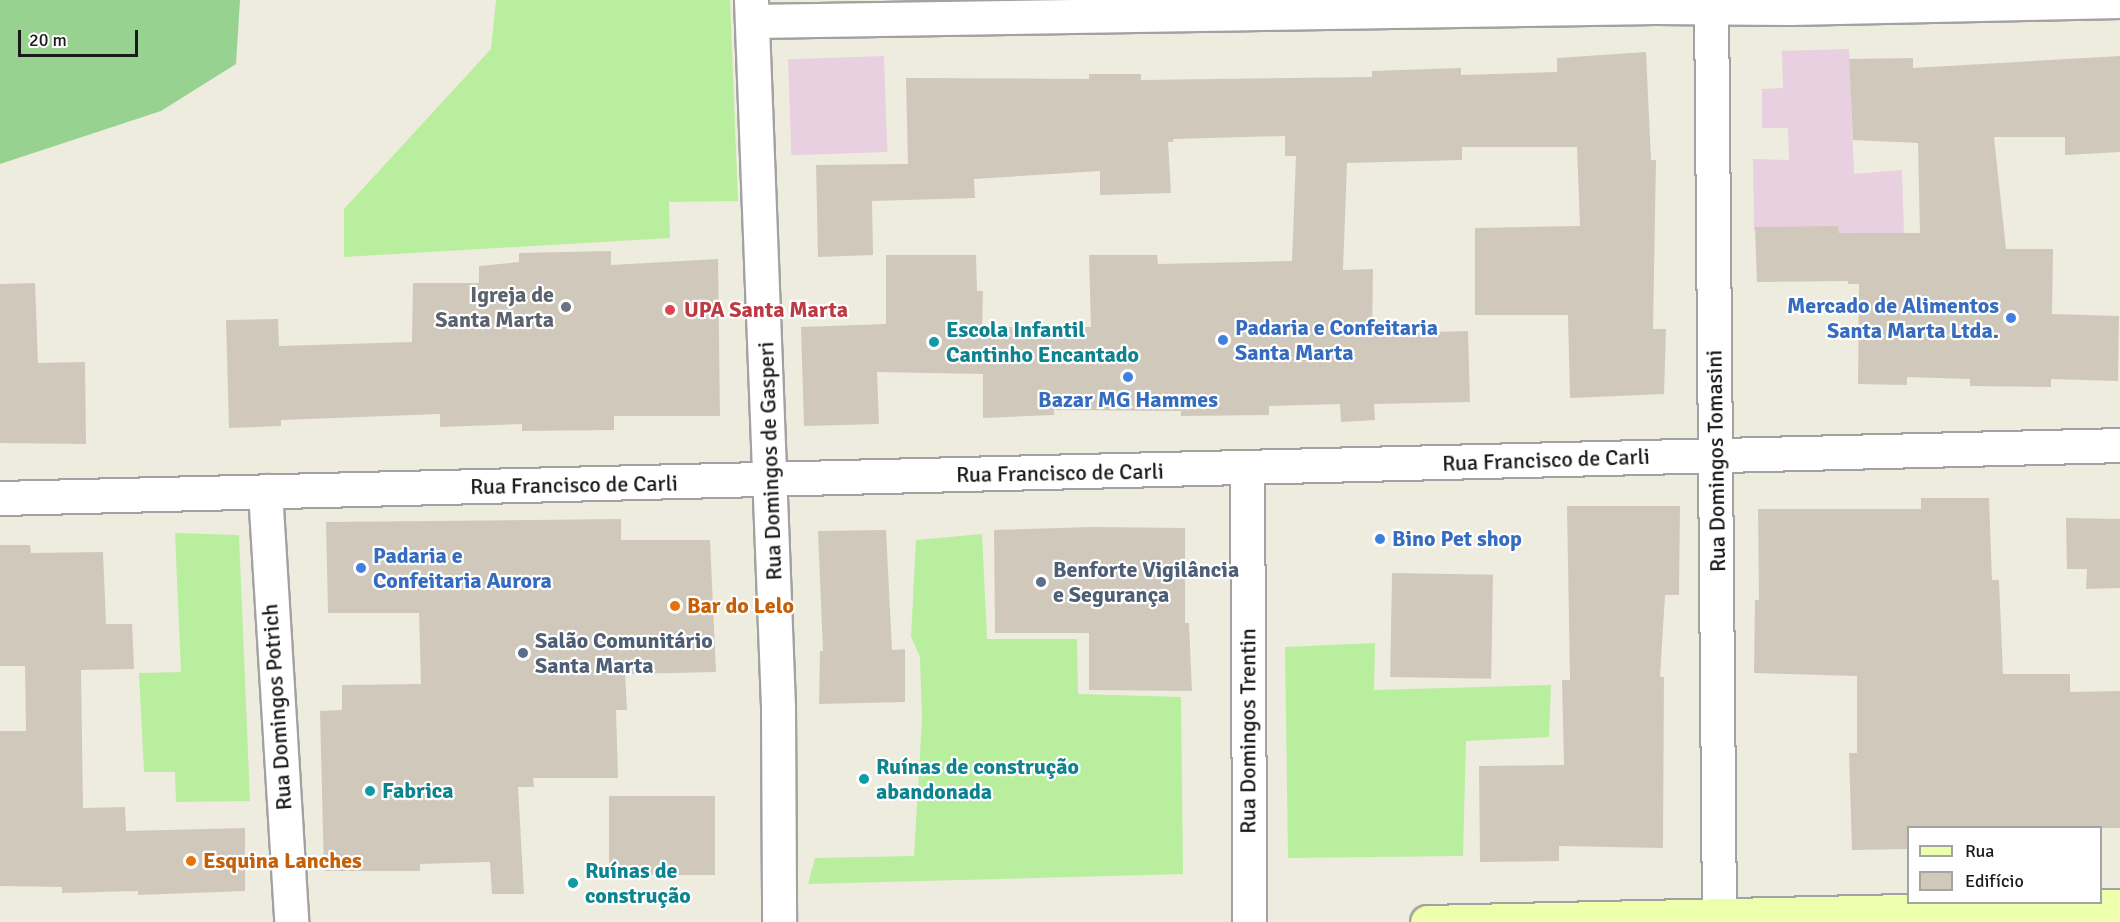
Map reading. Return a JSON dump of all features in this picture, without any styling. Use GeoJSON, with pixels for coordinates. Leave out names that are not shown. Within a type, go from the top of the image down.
{"type":"FeatureCollection","features":[{"type":"Feature","properties":{"kind":"main road"},"geometry":{"type":"LineString","coordinates":[[1427,922],[1719,919],[2120,906]]}},
{"type":"Feature","properties":{"kind":"street"},"geometry":{"type":"LineString","coordinates":[[752,11],[2120,1]]}},
{"type":"Feature","properties":{"kind":"street","name":"Rua Domingos Tomasini"},"geometry":{"type":"LineString","coordinates":[[1712,4],[1719,919]]}},
{"type":"Feature","properties":{"kind":"street","name":"Rua Domingos de Gasperi"},"geometry":{"type":"LineString","coordinates":[[752,11],[778,707],[779,922]]}},
{"type":"Feature","properties":{"kind":"street","name":"Rua Francisco de Carli"},"geometry":{"type":"LineString","coordinates":[[0,498],[2120,445]]}},
{"type":"Feature","properties":{"kind":"street","name":"Rua Domingos Trentin"},"geometry":{"type":"LineString","coordinates":[[1247,468],[1248,922]]}},
{"type":"Feature","properties":{"kind":"street","name":"Rua Domingos Potrich"},"geometry":{"type":"LineString","coordinates":[[265,491],[291,922]]}},
{"type":"Feature","properties":{"kind":"shaded area"},"geometry":{"type":"Polygon","coordinates":[[[1849,49],[1854,174],[1902,170],[1904,234],[1754,231],[1753,159],[1789,160],[1788,128],[1762,128],[1762,89],[1783,88],[1782,51],[1849,49]]]}},
{"type":"Feature","properties":{"kind":"shaded area"},"geometry":{"type":"Polygon","coordinates":[[[884,56],[887,152],[791,155],[788,59],[884,56]]]}},
{"type":"Feature","properties":{"kind":"green space"},"geometry":{"type":"Polygon","coordinates":[[[0,0],[240,0],[236,64],[161,111],[0,164],[0,0]]]}},
{"type":"Feature","properties":{"kind":"green space"},"geometry":{"type":"Polygon","coordinates":[[[496,0],[730,0],[738,201],[669,202],[670,238],[344,257],[344,209],[491,49],[496,0]]]}},
{"type":"Feature","properties":{"kind":"green space"},"geometry":{"type":"Polygon","coordinates":[[[175,533],[239,535],[250,801],[176,802],[175,772],[144,772],[139,673],[181,672],[175,533]]]}},
{"type":"Feature","properties":{"kind":"green space"},"geometry":{"type":"Polygon","coordinates":[[[982,534],[987,639],[1077,639],[1078,694],[1181,697],[1183,874],[808,884],[815,858],[914,856],[922,720],[920,657],[911,637],[916,540],[982,534]]]}},
{"type":"Feature","properties":{"kind":"green space"},"geometry":{"type":"Polygon","coordinates":[[[1375,643],[1374,690],[1551,685],[1549,737],[1466,741],[1463,856],[1288,858],[1285,647],[1375,643]]]}},
{"type":"Feature","properties":{"kind":"building"},"geometry":{"type":"Polygon","coordinates":[[[1646,52],[1651,160],[1656,160],[1653,329],[1666,329],[1664,394],[1570,398],[1568,315],[1475,315],[1475,228],[1580,226],[1577,147],[1462,147],[1462,160],[1347,163],[1343,270],[1373,269],[1372,334],[1468,331],[1470,402],[1374,404],[1375,420],[1341,422],[1340,404],[1269,406],[1269,415],[1181,416],[1181,411],[1054,410],[1054,415],[983,418],[983,374],[877,372],[879,424],[804,426],[801,327],[886,324],[886,255],[976,255],[977,291],[983,291],[982,327],[1091,327],[1089,255],[1157,255],[1158,264],[1292,261],[1296,156],[1285,156],[1285,136],[1173,139],[1173,142],[1168,142],[1171,193],[1100,195],[1100,171],[974,179],[975,198],[872,201],[873,255],[818,257],[816,165],[908,164],[906,78],[1089,79],[1089,74],[1141,74],[1141,80],[1372,77],[1372,71],[1461,68],[1461,75],[1557,72],[1557,58],[1646,52]]]}},
{"type":"Feature","properties":{"kind":"building"},"geometry":{"type":"Polygon","coordinates":[[[2120,56],[2120,152],[2065,155],[2065,137],[1994,137],[2006,249],[2053,249],[2052,314],[2119,316],[2118,381],[2051,379],[2051,387],[1970,386],[1970,379],[1907,377],[1907,385],[1858,384],[1859,284],[1848,284],[1848,281],[1757,282],[1755,227],[1838,226],[1839,233],[1920,233],[1918,143],[1853,140],[1849,59],[1913,58],[1913,68],[2120,56]]]}},
{"type":"Feature","properties":{"kind":"building"},"geometry":{"type":"Polygon","coordinates":[[[611,251],[611,265],[718,259],[720,416],[614,416],[614,430],[522,431],[522,424],[440,427],[440,414],[281,420],[281,426],[229,428],[226,320],[278,319],[279,346],[412,342],[413,283],[479,283],[479,266],[519,262],[519,253],[611,251]]]}},
{"type":"Feature","properties":{"kind":"building"},"geometry":{"type":"Polygon","coordinates":[[[35,283],[38,363],[85,362],[86,444],[0,443],[0,284],[35,283]]]}},
{"type":"Feature","properties":{"kind":"building"},"geometry":{"type":"Polygon","coordinates":[[[1921,498],[1989,498],[1992,580],[1999,580],[2003,674],[2070,674],[2070,692],[2120,691],[2120,828],[2102,828],[2102,826],[1907,826],[1907,849],[1852,850],[1849,753],[1857,753],[1857,676],[1754,673],[1755,600],[1759,600],[1758,509],[1921,509],[1921,498]]]}},
{"type":"Feature","properties":{"kind":"building"},"geometry":{"type":"Polygon","coordinates":[[[1567,506],[1680,506],[1679,595],[1665,595],[1660,677],[1664,677],[1663,848],[1559,846],[1559,861],[1480,862],[1479,766],[1564,765],[1562,680],[1570,680],[1567,506]]]}},
{"type":"Feature","properties":{"kind":"building"},"geometry":{"type":"Polygon","coordinates":[[[2066,518],[2120,519],[2120,588],[2086,589],[2087,569],[2067,569],[2066,518]]]}},
{"type":"Feature","properties":{"kind":"building"},"geometry":{"type":"Polygon","coordinates":[[[621,519],[621,540],[710,540],[716,672],[625,674],[627,710],[616,710],[618,778],[533,778],[534,787],[518,787],[524,894],[492,894],[490,862],[420,864],[420,871],[324,871],[320,711],[342,710],[342,685],[421,684],[419,613],[328,613],[326,522],[621,519]]]}},
{"type":"Feature","properties":{"kind":"building"},"geometry":{"type":"Polygon","coordinates":[[[1093,527],[1185,528],[1185,623],[1189,623],[1192,691],[1089,690],[1089,633],[995,633],[994,530],[1093,527]]]}},
{"type":"Feature","properties":{"kind":"building"},"geometry":{"type":"Polygon","coordinates":[[[886,530],[892,650],[905,649],[905,702],[819,704],[820,651],[823,651],[818,531],[886,530]]]}},
{"type":"Feature","properties":{"kind":"building"},"geometry":{"type":"Polygon","coordinates":[[[0,545],[30,545],[31,553],[103,552],[106,624],[132,624],[134,669],[81,670],[83,808],[125,807],[126,831],[245,828],[245,891],[138,895],[138,891],[62,893],[62,887],[0,886],[0,731],[26,731],[25,666],[0,666],[0,545]]]}},
{"type":"Feature","properties":{"kind":"building"},"geometry":{"type":"Polygon","coordinates":[[[1392,573],[1493,575],[1491,679],[1390,677],[1392,573]]]}},
{"type":"Feature","properties":{"kind":"building"},"geometry":{"type":"Polygon","coordinates":[[[609,796],[715,796],[715,875],[609,875],[609,796]]]}},
{"type":"Feature","properties":{"kind":"place","name":"Igreja de Santa Marta"},"geometry":{"type":"Point","coordinates":[566,307]}},
{"type":"Feature","properties":{"kind":"place","name":"UPA Santa Marta"},"geometry":{"type":"Point","coordinates":[670,310]}},
{"type":"Feature","properties":{"kind":"place","name":"Mercado de Alimentos Santa Marta Ltda."},"geometry":{"type":"Point","coordinates":[2011,318]}},
{"type":"Feature","properties":{"kind":"place","name":"Padaria e Confeitaria Santa Marta"},"geometry":{"type":"Point","coordinates":[1223,340]}},
{"type":"Feature","properties":{"kind":"place","name":"Escola Infantil Cantinho Encantado"},"geometry":{"type":"Point","coordinates":[934,342]}},
{"type":"Feature","properties":{"kind":"place","name":"Bazar MG Hammes"},"geometry":{"type":"Point","coordinates":[1128,377]}},
{"type":"Feature","properties":{"kind":"place","name":"Bino Pet shop"},"geometry":{"type":"Point","coordinates":[1380,539]}},
{"type":"Feature","properties":{"kind":"place","name":"Padaria e Confeitaria Aurora"},"geometry":{"type":"Point","coordinates":[361,568]}},
{"type":"Feature","properties":{"kind":"place","name":"Benforte Vigilância e Segurança"},"geometry":{"type":"Point","coordinates":[1041,582]}},
{"type":"Feature","properties":{"kind":"place","name":"Bar do Lelo"},"geometry":{"type":"Point","coordinates":[675,606]}},
{"type":"Feature","properties":{"kind":"place","name":"Salão Comunitário Santa Marta"},"geometry":{"type":"Point","coordinates":[523,653]}},
{"type":"Feature","properties":{"kind":"place","name":"Ruínas de construção abandonada"},"geometry":{"type":"Point","coordinates":[864,779]}},
{"type":"Feature","properties":{"kind":"place","name":"Fabrica"},"geometry":{"type":"Point","coordinates":[370,791]}},
{"type":"Feature","properties":{"kind":"place","name":"Esquina Lanches"},"geometry":{"type":"Point","coordinates":[191,861]}},
{"type":"Feature","properties":{"kind":"place","name":"Ruínas de construção"},"geometry":{"type":"Point","coordinates":[573,883]}}]}
